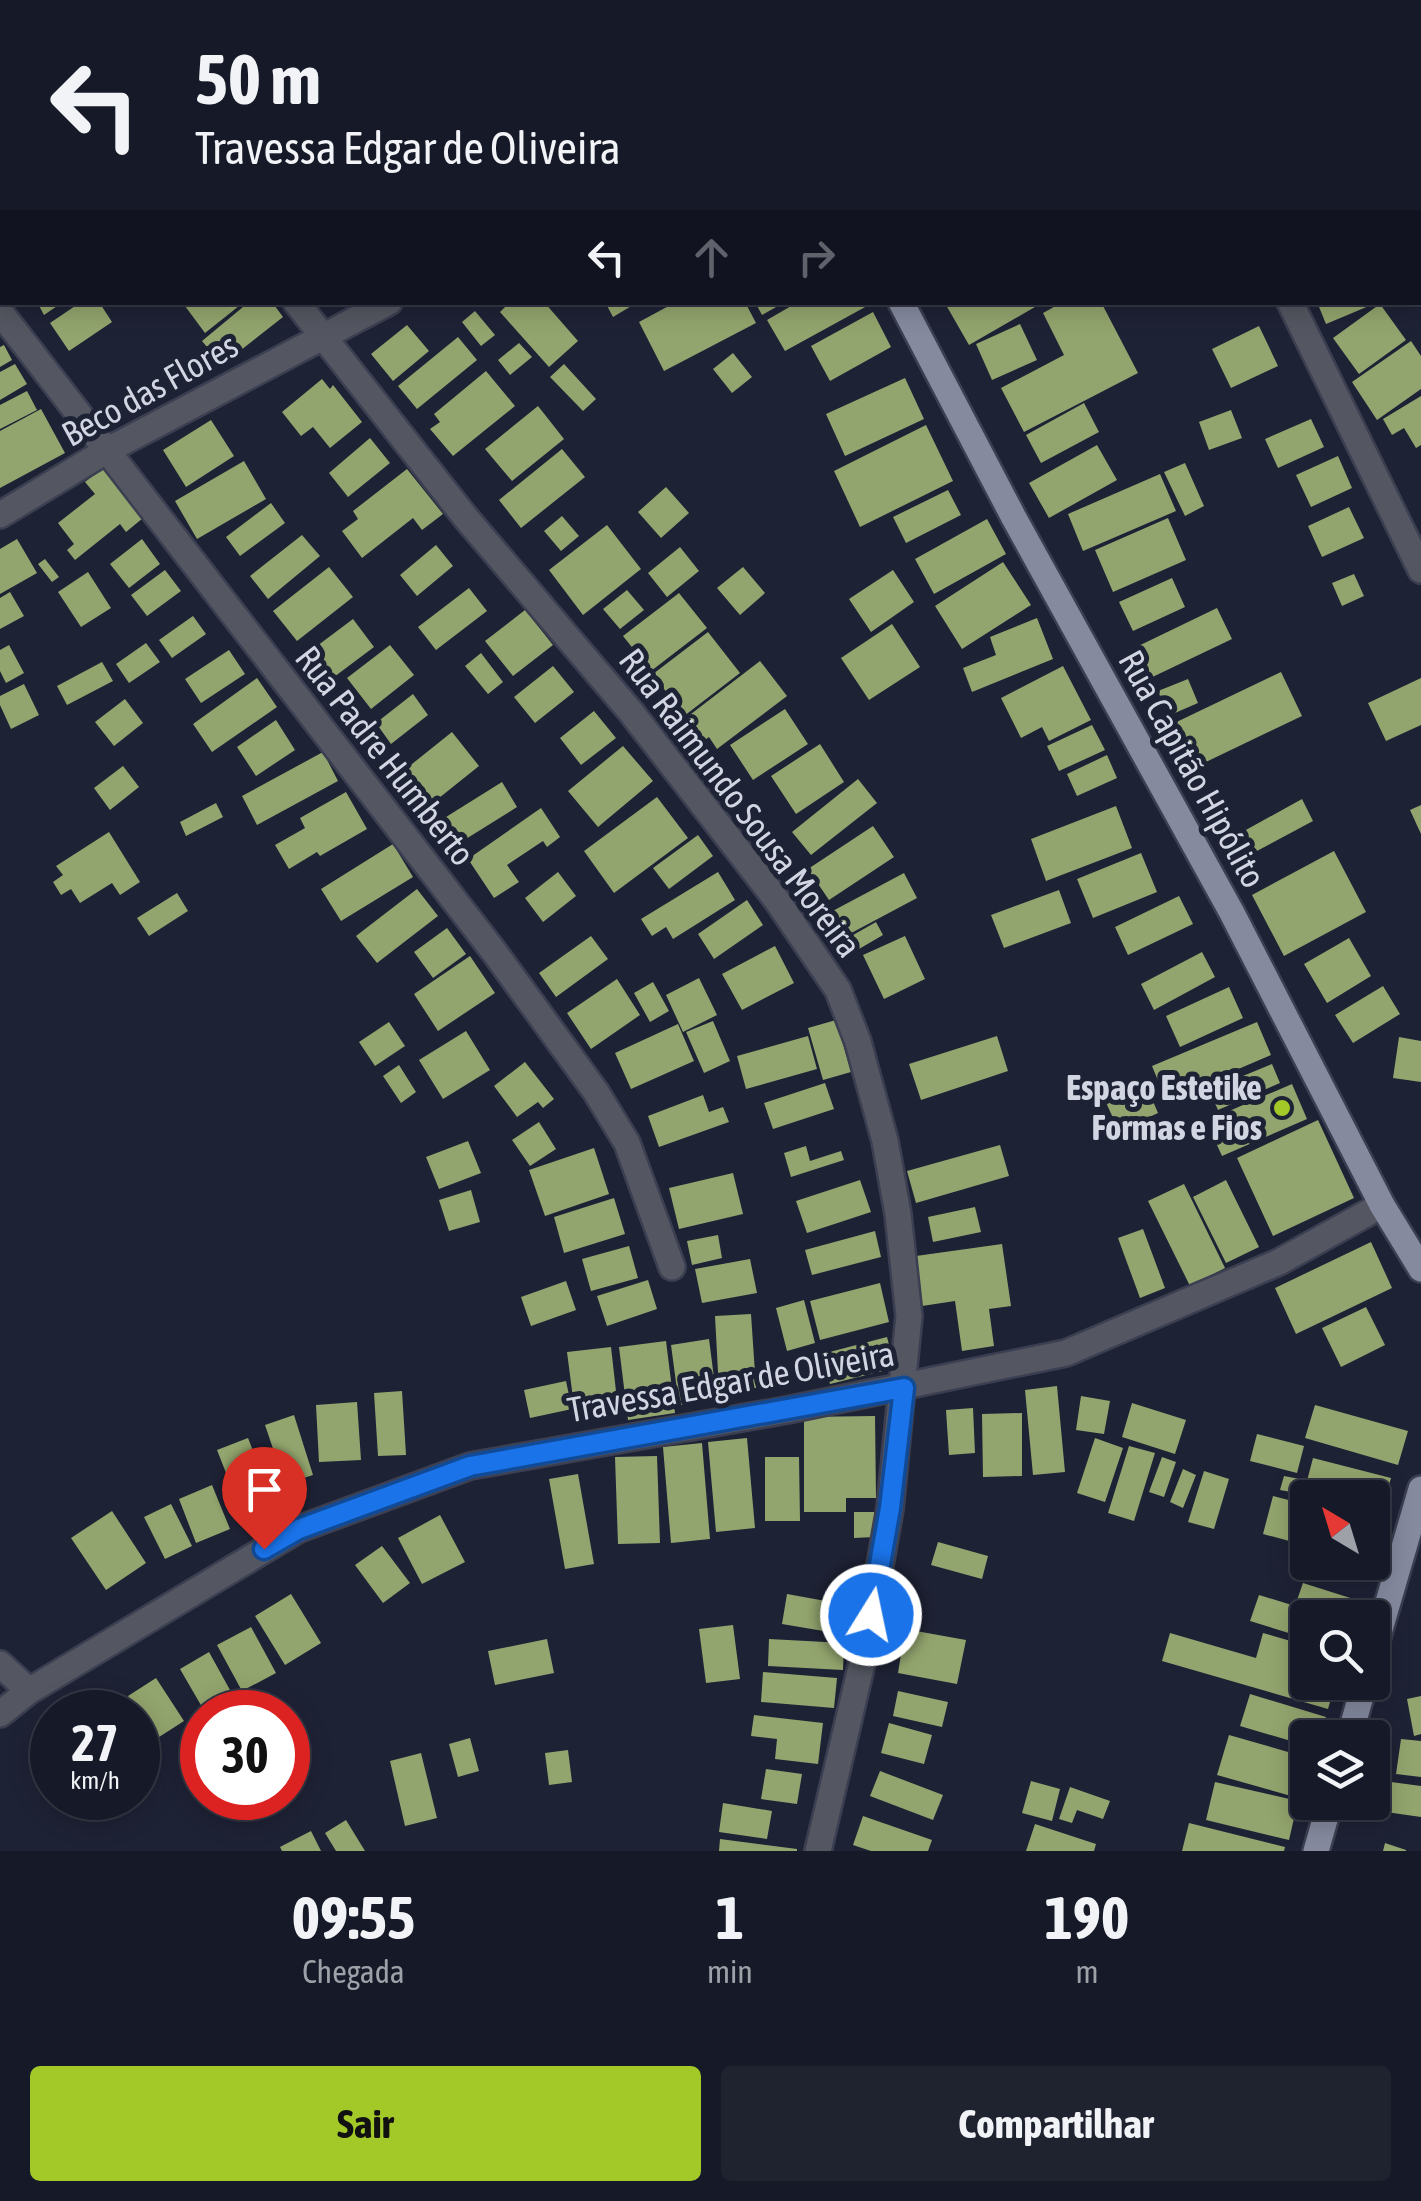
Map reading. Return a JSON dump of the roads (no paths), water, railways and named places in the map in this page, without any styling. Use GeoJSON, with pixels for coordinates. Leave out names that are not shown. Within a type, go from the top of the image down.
{"type":"FeatureCollection","features":[{"type":"Feature","properties":{"kind":"main road","name":"Rua Capitão Hipólito"},"geometry":{"type":"LineString","coordinates":[[903,305],[1014,518],[1232,913],[1382,1205],[1421,1269]]}},
{"type":"Feature","properties":{"kind":"main road"},"geometry":{"type":"LineString","coordinates":[[1388,1600],[1421,1489]]}},
{"type":"Feature","properties":{"kind":"main road"},"geometry":{"type":"LineString","coordinates":[[1316,1851],[1325,1820]]}},
{"type":"Feature","properties":{"kind":"street","name":"Rua Raimundo Sousa Moreira"},"geometry":{"type":"LineString","coordinates":[[298,305],[466,518],[630,712],[776,899],[838,990],[867,1075],[885,1141],[898,1214],[909,1316],[890,1508],[865,1650],[818,1851]]}},
{"type":"Feature","properties":{"kind":"street","name":"Beco das Flores"},"geometry":{"type":"LineString","coordinates":[[0,515],[106,451],[383,305]]}},
{"type":"Feature","properties":{"kind":"street"},"geometry":{"type":"LineString","coordinates":[[1291,305],[1421,570]]}},
{"type":"Feature","properties":{"kind":"street","name":"Rua Padre Humberto"},"geometry":{"type":"LineString","coordinates":[[0,312],[495,952],[596,1092],[627,1143],[672,1266]]}},
{"type":"Feature","properties":{"kind":"street","name":"Travessa Edgar de Oliveira"},"geometry":{"type":"LineString","coordinates":[[0,1714],[29,1692],[299,1529],[470,1466],[904,1388],[1066,1353],[1279,1262],[1382,1205]]}},
{"type":"Feature","properties":{"kind":"street"},"geometry":{"type":"LineString","coordinates":[[0,1664],[29,1692]]}},
{"type":"Feature","properties":{"kind":"place","name":"Espaço Estetike Formas e Fios"},"geometry":{"type":"Point","coordinates":[1282,1108]}}]}
